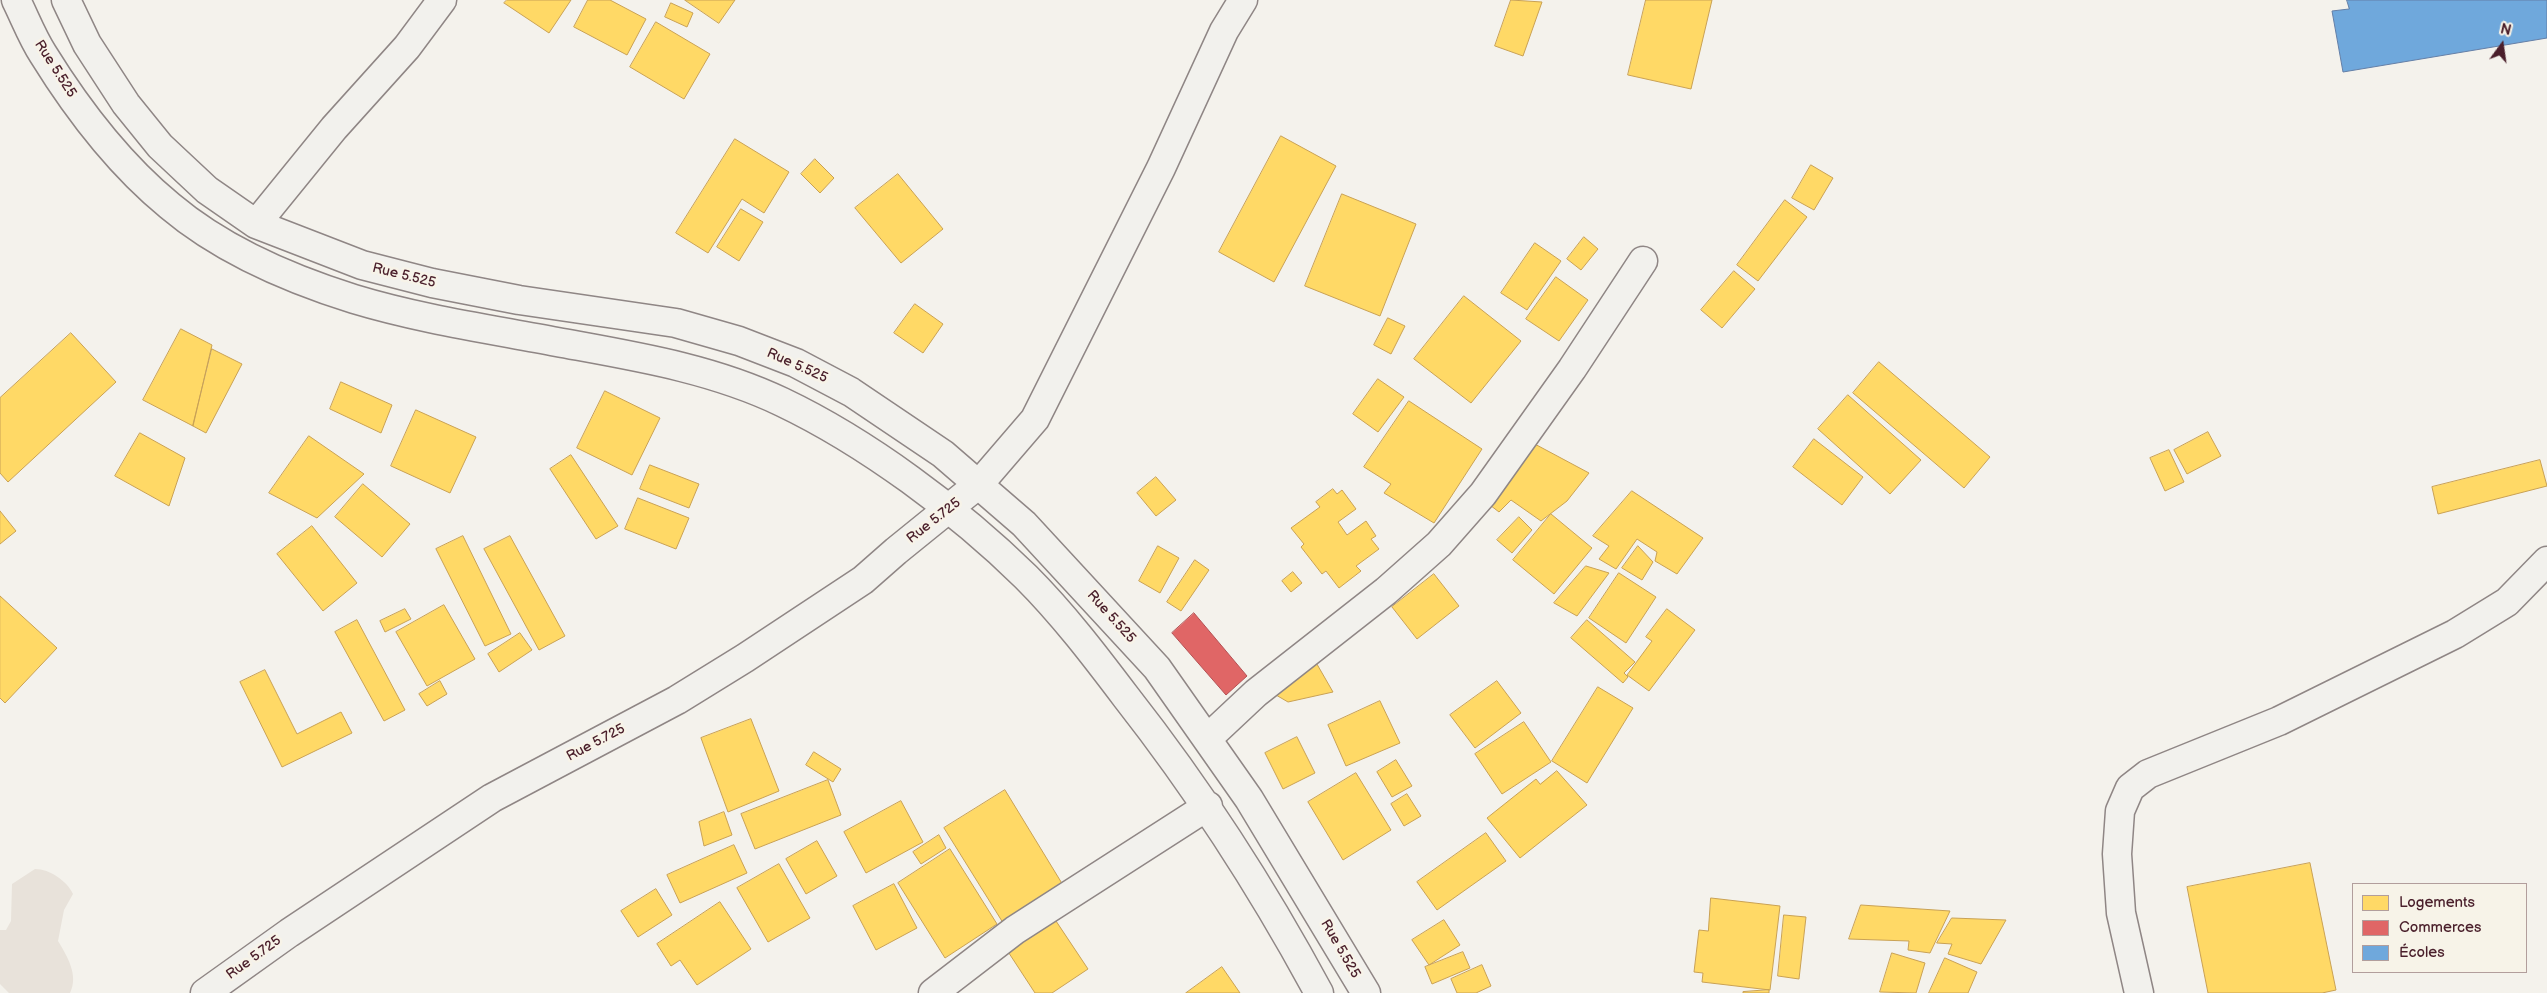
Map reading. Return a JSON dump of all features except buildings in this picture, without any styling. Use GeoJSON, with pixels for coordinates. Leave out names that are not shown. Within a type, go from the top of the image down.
{"type":"FeatureCollection","features":[{"type":"Feature","properties":{"kind":"street","name":"Rue 5.525"},"geometry":{"type":"LineString","coordinates":[[16,0],[42,53],[86,116],[126,165],[171,208],[237,252],[302,280],[362,301],[425,317],[667,362],[727,381],[779,401],[861,445],[948,510],[1026,577],[1065,620],[1168,751],[1208,806],[1294,946],[1319,993]]}},
{"type":"Feature","properties":{"kind":"street","name":"Rue 5.525"},"geometry":{"type":"LineString","coordinates":[[66,0],[86,44],[126,104],[160,146],[207,190],[256,224],[362,265],[432,283],[519,300],[676,324],[739,341],[796,363],[851,392],[904,425],[980,483],[1024,524],[1157,668],[1208,738],[1249,799],[1366,993]]}},
{"type":"Feature","properties":{"kind":"street"},"geometry":{"type":"LineString","coordinates":[[256,224],[334,128],[407,47],[442,0]]}},
{"type":"Feature","properties":{"kind":"street","name":"Rue 5.725"},"geometry":{"type":"LineString","coordinates":[[205,993],[289,933],[492,798],[677,700],[745,658],[863,580],[896,550],[980,483],[1035,418],[1161,168],[1224,31],[1243,0]]}},
{"type":"Feature","properties":{"kind":"street"},"geometry":{"type":"LineString","coordinates":[[1208,738],[1256,693],[1386,591],[1439,544],[1483,494],[1572,369],[1644,261]]}},
{"type":"Feature","properties":{"kind":"street"},"geometry":{"type":"LineString","coordinates":[[2139,993],[2121,914],[2117,854],[2120,812],[2130,788],[2148,774],[2279,721],[2455,634],[2507,602],[2547,561]]}},
{"type":"Feature","properties":{"kind":"street"},"geometry":{"type":"LineString","coordinates":[[933,993],[1015,930],[1208,806]]}},
{"type":"Feature","properties":{"kind":"shaded area"},"geometry":{"type":"Polygon","coordinates":[[[35,869],[52,873],[67,885],[73,894],[64,910],[58,941],[73,973],[70,993],[9,993],[0,984],[0,930],[6,930],[11,921],[12,884],[35,869]]]}}]}
